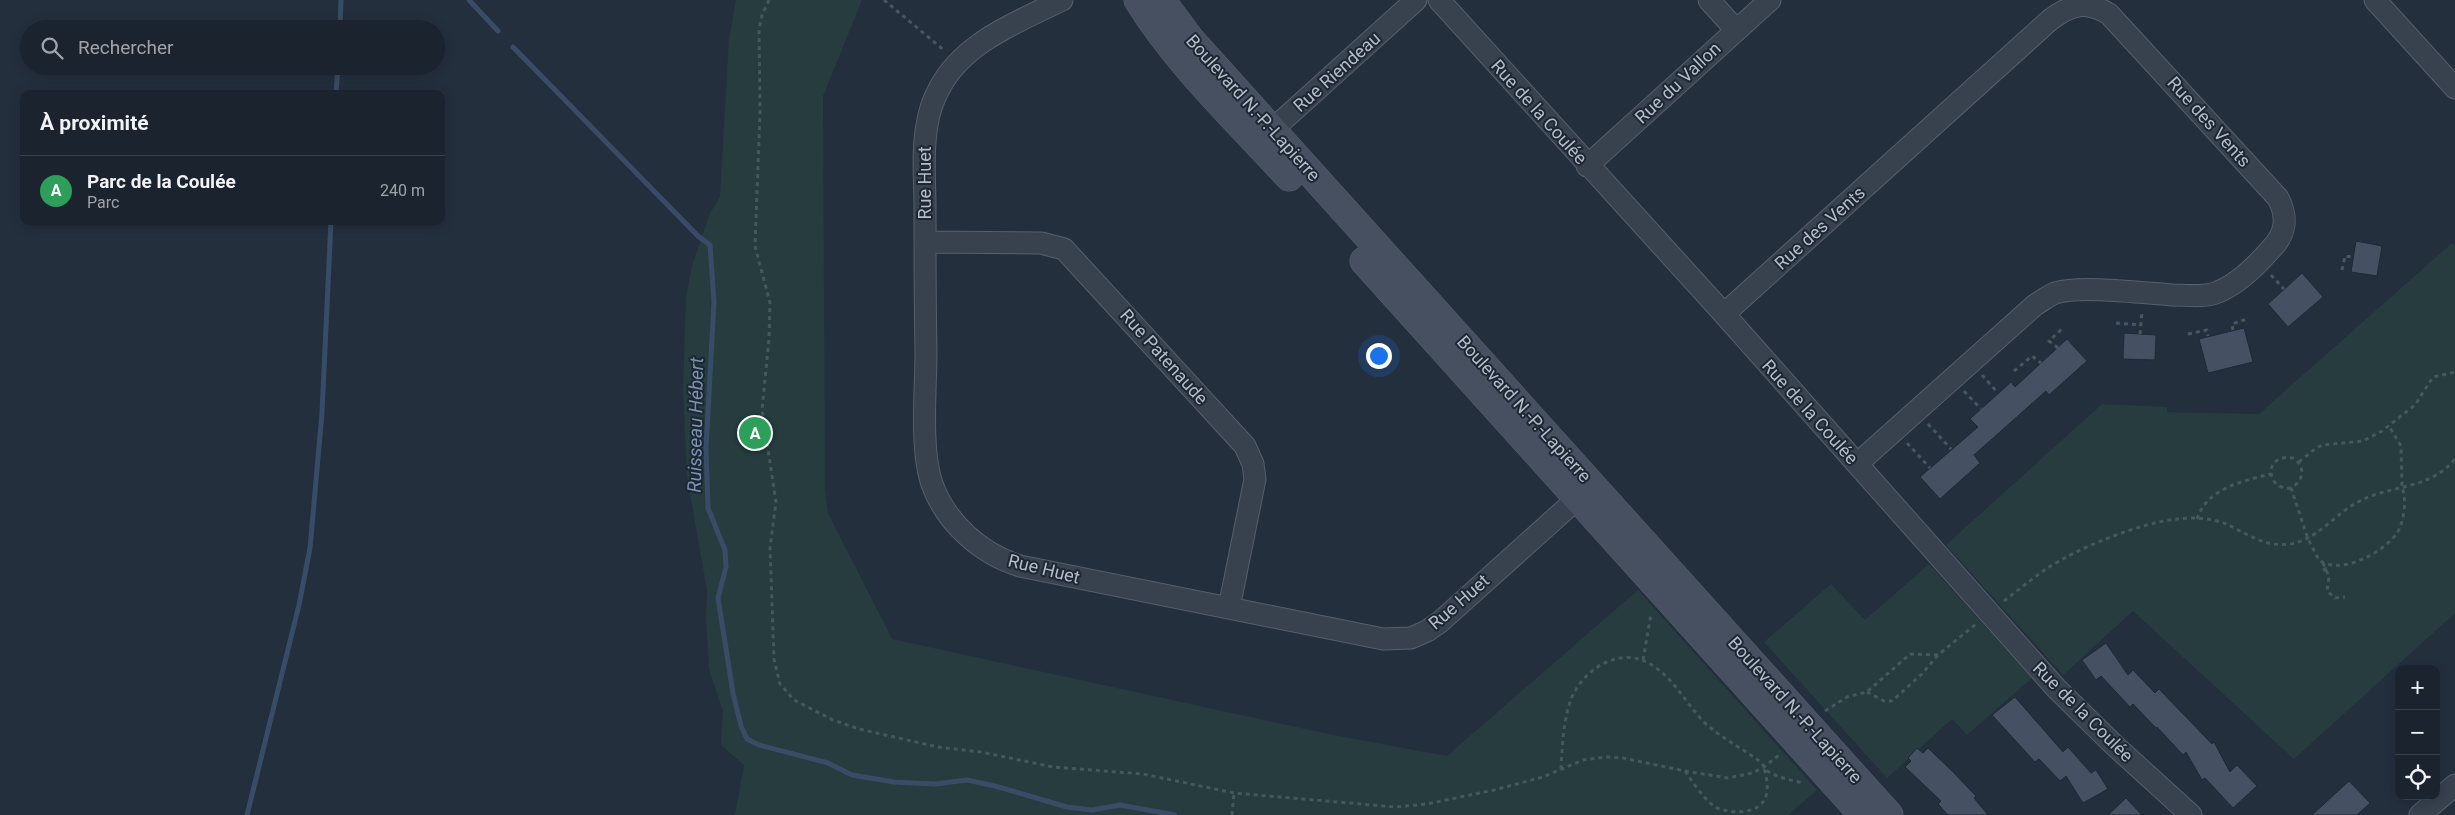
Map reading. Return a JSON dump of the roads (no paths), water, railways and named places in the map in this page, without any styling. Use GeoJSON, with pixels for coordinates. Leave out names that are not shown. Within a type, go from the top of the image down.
{"type":"FeatureCollection","features":[{"type":"Feature","properties":{"kind":"street","name":"Rue Huet"},"geometry":{"type":"LineString","coordinates":[[1062,0],[1008,27],[975,48],[952,68],[939,88],[929,114],[925,142],[927,459],[932,483],[954,523],[992,554],[1009,562],[1382,640],[1411,638],[1428,631],[1585,492]]}},
{"type":"Feature","properties":{"kind":"street","name":"Boulevard N.-P.-Lapierre"},"geometry":{"type":"LineString","coordinates":[[1138,0],[1190,69],[1265,136]]}},
{"type":"Feature","properties":{"kind":"street","name":"Boulevard N.-P.-Lapierre"},"geometry":{"type":"LineString","coordinates":[[1161,0],[1265,136],[1585,492],[1863,815]]}},
{"type":"Feature","properties":{"kind":"street","name":"Rue Riendeau"},"geometry":{"type":"LineString","coordinates":[[1265,136],[1416,0]]}},
{"type":"Feature","properties":{"kind":"street","name":"Rue de la Coulée"},"geometry":{"type":"LineString","coordinates":[[1439,0],[1587,166],[1724,314],[2056,688],[2113,744],[2191,815]]}},
{"type":"Feature","properties":{"kind":"street"},"geometry":{"type":"LineString","coordinates":[[1709,0],[1736,30]]}},
{"type":"Feature","properties":{"kind":"street","name":"Rue du Vallon"},"geometry":{"type":"LineString","coordinates":[[1587,166],[1770,0]]}},
{"type":"Feature","properties":{"kind":"street"},"geometry":{"type":"LineString","coordinates":[[2374,0],[2455,88]]}},
{"type":"Feature","properties":{"kind":"street","name":"Rue des Vents"},"geometry":{"type":"LineString","coordinates":[[1724,314],[2050,20],[2076,3],[2090,3],[2101,7],[2278,198],[2284,212],[2284,231],[2280,240],[2257,264],[2217,293],[2196,296],[2079,290],[2053,294],[2035,305],[1857,464]]}},
{"type":"Feature","properties":{"kind":"street","name":"Rue Patenaude"},"geometry":{"type":"LineString","coordinates":[[925,242],[1041,242],[1064,249],[1245,446],[1253,464],[1256,479],[1229,608]]}},
{"type":"Feature","properties":{"kind":"street","name":"Boulevard N.-P.-Lapierre"},"geometry":{"type":"LineString","coordinates":[[1585,492],[1890,815]]}},
{"type":"Feature","properties":{"kind":"street"},"geometry":{"type":"LineString","coordinates":[[2420,815],[2455,785]]}},
{"type":"Feature","properties":{"kind":"waterway"},"geometry":{"type":"LineString","coordinates":[[340,20],[341,0]]}},
{"type":"Feature","properties":{"kind":"waterway","name":"Ruisseau Hébert"},"geometry":{"type":"LineString","coordinates":[[469,0],[498,31]]}},
{"type":"Feature","properties":{"kind":"waterway","name":"Ruisseau Hébert"},"geometry":{"type":"LineString","coordinates":[[513,47],[698,236],[710,245],[714,302],[706,448],[708,508],[725,550],[726,567],[718,598],[733,693],[741,726],[747,739],[759,745],[828,763],[852,775],[894,782],[935,784],[967,780],[995,786],[1067,807],[1092,810],[1120,805],[1175,815]]}},
{"type":"Feature","properties":{"kind":"waterway"},"geometry":{"type":"LineString","coordinates":[[336,90],[337,75]]}},
{"type":"Feature","properties":{"kind":"waterway"},"geometry":{"type":"LineString","coordinates":[[247,815],[299,605],[310,548],[322,413],[331,225]]}},
{"type":"Feature","properties":{"kind":"place","name":"Parc de la Coulée"},"geometry":{"type":"Point","coordinates":[755,433]}}]}
